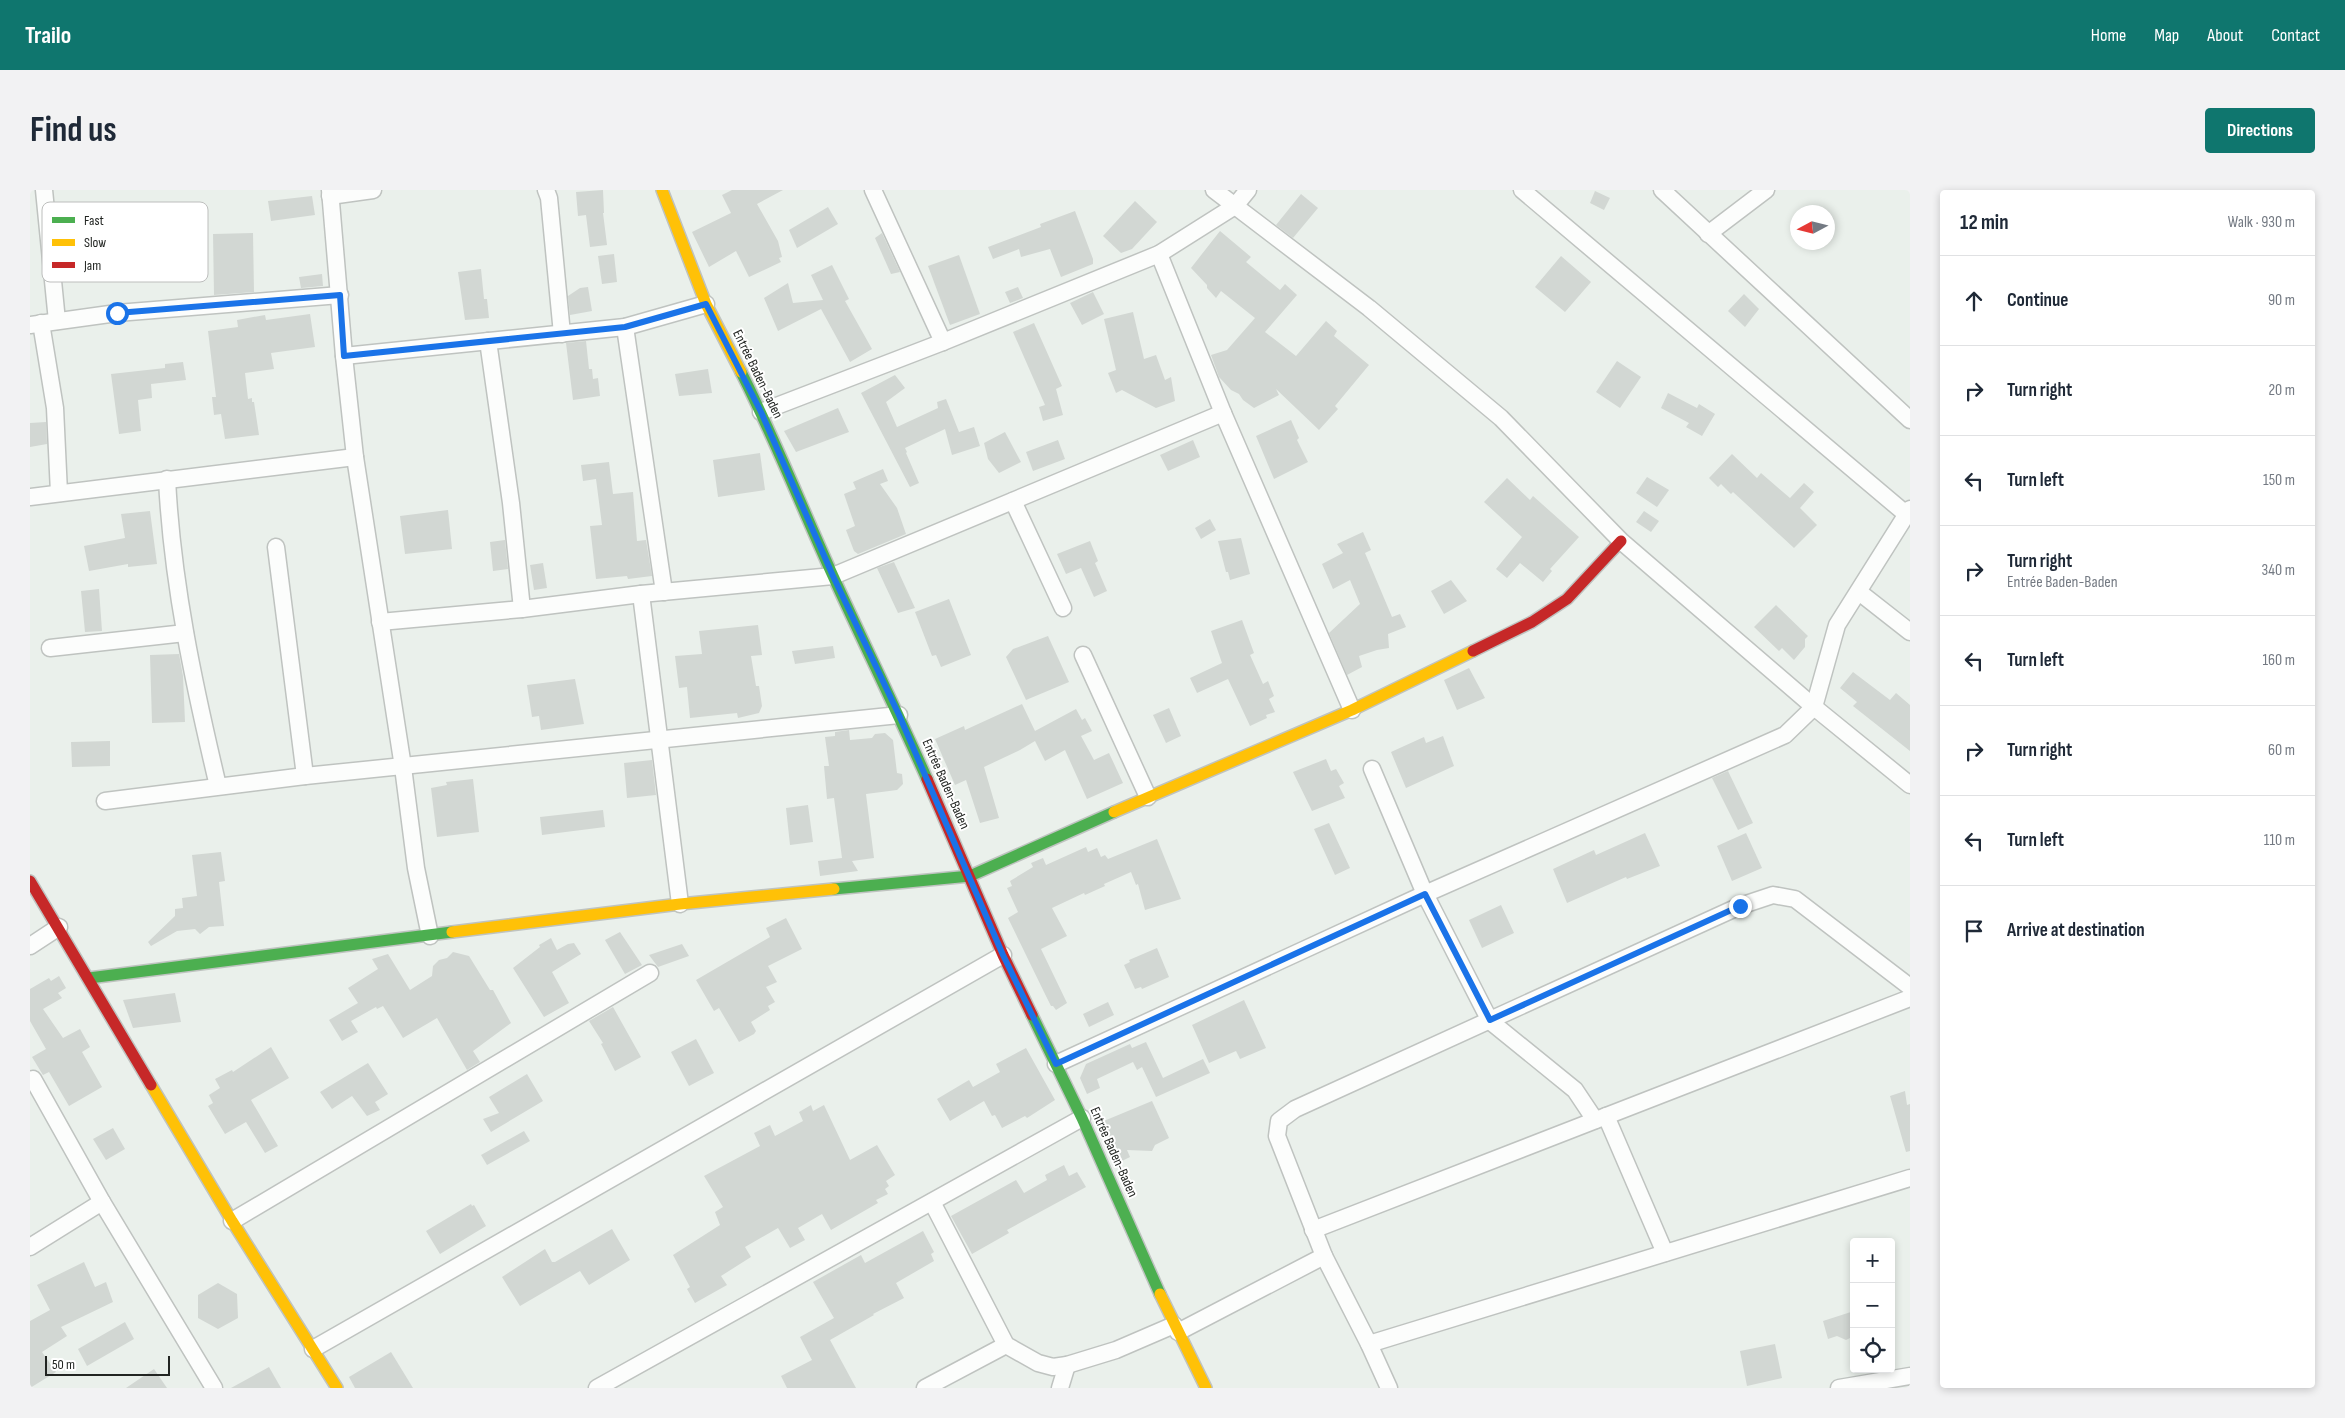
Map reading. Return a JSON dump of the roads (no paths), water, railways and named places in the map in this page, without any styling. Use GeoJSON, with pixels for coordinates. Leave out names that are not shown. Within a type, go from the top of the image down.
{"type":"FeatureCollection","features":[{"type":"Feature","properties":{"kind":"street"},"geometry":{"type":"LineString","coordinates":[[373,190],[330,193],[355,457],[403,767],[416,868],[430,936]]}},
{"type":"Feature","properties":{"kind":"street"},"geometry":{"type":"LineString","coordinates":[[546,190],[549,198],[562,334]]}},
{"type":"Feature","properties":{"kind":"street","name":"Entrée Baden-Baden"},"geometry":{"type":"LineString","coordinates":[[662,190],[706,304],[761,412],[833,576],[899,715],[1003,955],[1082,1118],[1176,1329],[1206,1388]]}},
{"type":"Feature","properties":{"kind":"street"},"geometry":{"type":"LineString","coordinates":[[873,190],[943,342]]}},
{"type":"Feature","properties":{"kind":"street"},"geometry":{"type":"LineString","coordinates":[[1214,190],[1369,308],[1501,418],[1621,541],[1814,707],[1910,784]]}},
{"type":"Feature","properties":{"kind":"street"},"geometry":{"type":"LineString","coordinates":[[761,412],[943,342],[1159,254],[1235,206],[1248,190]]}},
{"type":"Feature","properties":{"kind":"street"},"geometry":{"type":"LineString","coordinates":[[1056,1064],[1425,894],[1785,734],[1814,707],[1837,625],[1908,512],[1522,190]]}},
{"type":"Feature","properties":{"kind":"street"},"geometry":{"type":"LineString","coordinates":[[1662,190],[1910,420]]}},
{"type":"Feature","properties":{"kind":"street"},"geometry":{"type":"LineString","coordinates":[[1708,234],[1766,190]]}},
{"type":"Feature","properties":{"kind":"street"},"geometry":{"type":"LineString","coordinates":[[1159,254],[1223,413],[1352,710]]}},
{"type":"Feature","properties":{"kind":"street"},"geometry":{"type":"LineString","coordinates":[[43,282],[42,323],[55,408],[59,493]]}},
{"type":"Feature","properties":{"kind":"street"},"geometry":{"type":"LineString","coordinates":[[42,323],[117,313],[340,295]]}},
{"type":"Feature","properties":{"kind":"street"},"geometry":{"type":"LineString","coordinates":[[344,356],[625,327],[706,304]]}},
{"type":"Feature","properties":{"kind":"street"},"geometry":{"type":"LineString","coordinates":[[625,327],[664,592]]}},
{"type":"Feature","properties":{"kind":"street"},"geometry":{"type":"LineString","coordinates":[[488,341],[511,503],[522,609]]}},
{"type":"Feature","properties":{"kind":"street"},"geometry":{"type":"LineString","coordinates":[[380,622],[833,576],[1223,413]]}},
{"type":"Feature","properties":{"kind":"street"},"geometry":{"type":"LineString","coordinates":[[30,497],[355,457]]}},
{"type":"Feature","properties":{"kind":"street"},"geometry":{"type":"LineString","coordinates":[[167,479],[169,523],[185,633],[193,681],[218,786]]}},
{"type":"Feature","properties":{"kind":"street"},"geometry":{"type":"LineString","coordinates":[[1013,501],[1063,608]]}},
{"type":"Feature","properties":{"kind":"street"},"geometry":{"type":"LineString","coordinates":[[90,978],[680,904],[970,876],[1148,797],[1352,710],[1551,611],[1567,599],[1621,541]]}},
{"type":"Feature","properties":{"kind":"street"},"geometry":{"type":"LineString","coordinates":[[276,547],[305,776]]}},
{"type":"Feature","properties":{"kind":"street"},"geometry":{"type":"LineString","coordinates":[[1859,592],[1910,632]]}},
{"type":"Feature","properties":{"kind":"street"},"geometry":{"type":"LineString","coordinates":[[641,594],[680,904]]}},
{"type":"Feature","properties":{"kind":"street"},"geometry":{"type":"LineString","coordinates":[[50,648],[185,633]]}},
{"type":"Feature","properties":{"kind":"street"},"geometry":{"type":"LineString","coordinates":[[1083,655],[1148,797]]}},
{"type":"Feature","properties":{"kind":"street"},"geometry":{"type":"LineString","coordinates":[[105,801],[305,776],[899,715]]}},
{"type":"Feature","properties":{"kind":"street"},"geometry":{"type":"LineString","coordinates":[[1372,768],[1425,894],[1490,1020],[1575,1090],[1601,1118],[1665,1253]]}},
{"type":"Feature","properties":{"kind":"street"},"geometry":{"type":"LineString","coordinates":[[30,881],[90,978],[232,1221],[337,1388]]}},
{"type":"Feature","properties":{"kind":"street"},"geometry":{"type":"LineString","coordinates":[[1389,1388],[1324,1256],[1277,1136],[1279,1121],[1294,1109],[1740,906],[1773,895],[1795,899],[1910,987]]}},
{"type":"Feature","properties":{"kind":"street"},"geometry":{"type":"LineString","coordinates":[[30,946],[58,927]]}},
{"type":"Feature","properties":{"kind":"street"},"geometry":{"type":"LineString","coordinates":[[313,1349],[1003,955]]}},
{"type":"Feature","properties":{"kind":"street"},"geometry":{"type":"LineString","coordinates":[[232,1221],[650,973]]}},
{"type":"Feature","properties":{"kind":"street"},"geometry":{"type":"LineString","coordinates":[[1313,1230],[1910,998]]}},
{"type":"Feature","properties":{"kind":"street"},"geometry":{"type":"LineString","coordinates":[[33,1080],[102,1202],[214,1388]]}},
{"type":"Feature","properties":{"kind":"street"},"geometry":{"type":"LineString","coordinates":[[597,1388],[1082,1118]]}},
{"type":"Feature","properties":{"kind":"street"},"geometry":{"type":"LineString","coordinates":[[1369,1344],[1910,1178]]}},
{"type":"Feature","properties":{"kind":"street"},"geometry":{"type":"LineString","coordinates":[[30,1248],[102,1202]]}},
{"type":"Feature","properties":{"kind":"street"},"geometry":{"type":"LineString","coordinates":[[932,1202],[1006,1345],[1038,1364],[1053,1367],[1067,1365],[1116,1350],[1176,1329],[1324,1256]]}},
{"type":"Feature","properties":{"kind":"street"},"geometry":{"type":"LineString","coordinates":[[925,1388],[1006,1345]]}},
{"type":"Feature","properties":{"kind":"street"},"geometry":{"type":"LineString","coordinates":[[1060,1388],[1067,1365]]}},
{"type":"Feature","properties":{"kind":"street"},"geometry":{"type":"LineString","coordinates":[[1840,1388],[1910,1376]]}}]}
